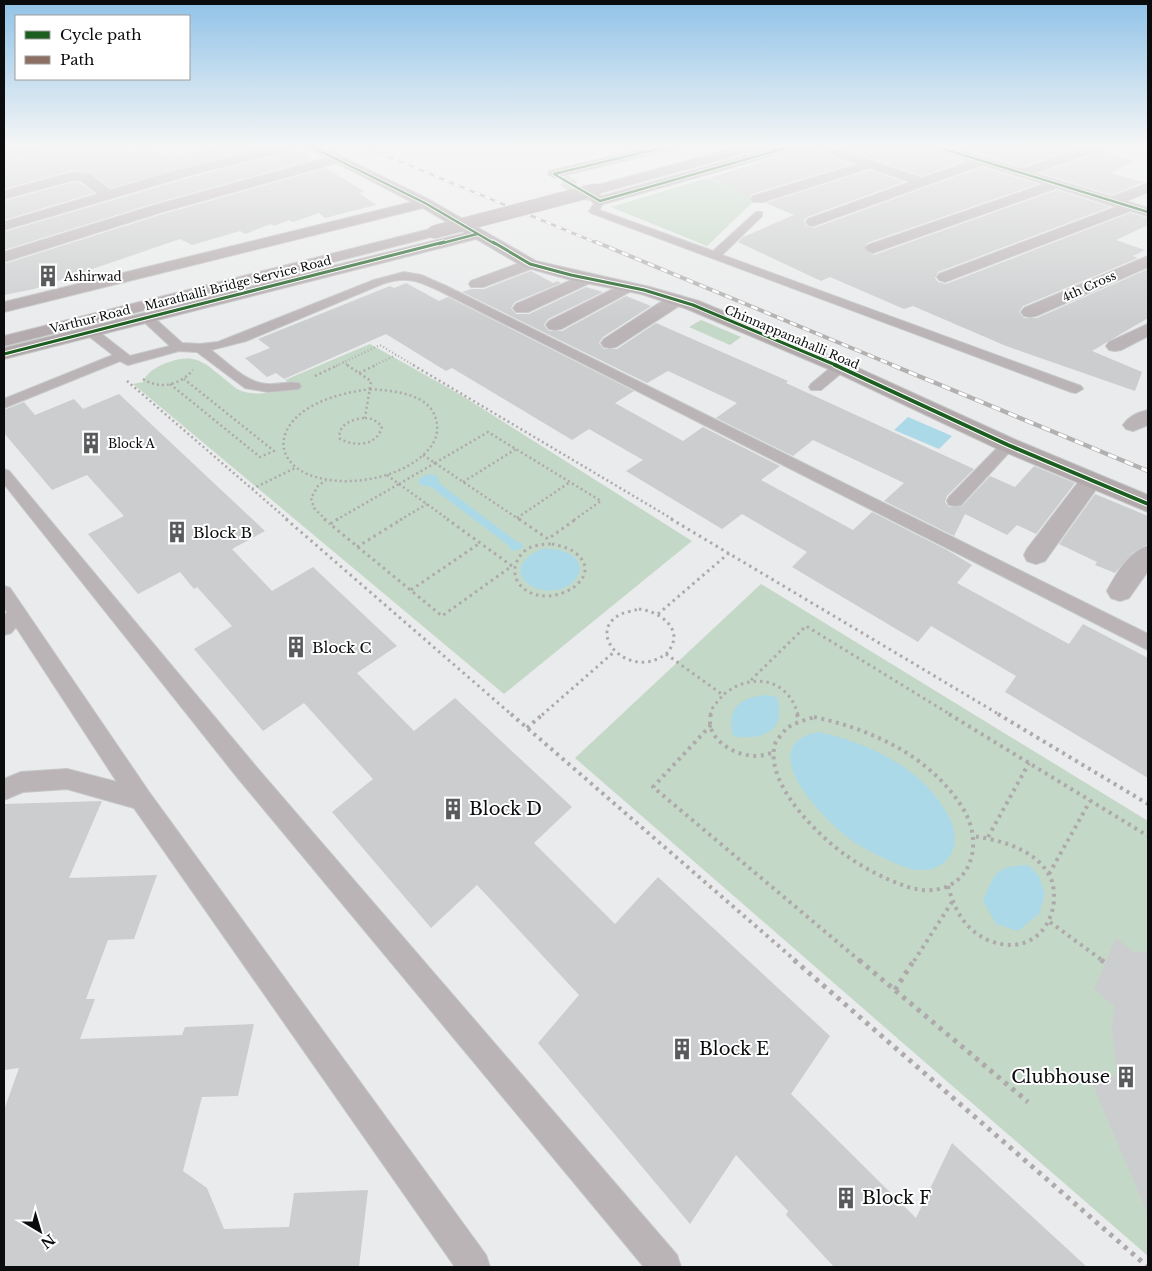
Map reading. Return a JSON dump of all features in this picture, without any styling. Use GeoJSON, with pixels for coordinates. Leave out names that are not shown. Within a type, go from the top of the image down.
{"type":"FeatureCollection","features":[{"type":"Feature","properties":{"kind":"main road","name":"Varthur Road"},"geometry":{"type":"LineString","coordinates":[[4,341],[496,205]]}},
{"type":"Feature","properties":{"kind":"main road","name":"Varthur Road"},"geometry":{"type":"LineString","coordinates":[[32,318],[428,224],[540,205]]}},
{"type":"Feature","properties":{"kind":"street"},"geometry":{"type":"LineString","coordinates":[[4,226],[73,205]]}},
{"type":"Feature","properties":{"kind":"street"},"geometry":{"type":"LineString","coordinates":[[4,257],[170,205]]}},
{"type":"Feature","properties":{"kind":"street"},"geometry":{"type":"LineString","coordinates":[[4,307],[416,205]]}},
{"type":"Feature","properties":{"kind":"street","name":"Chinnappanahalli Road"},"geometry":{"type":"LineString","coordinates":[[429,205],[530,264],[676,300],[840,368],[1008,445],[1148,504]]}},
{"type":"Feature","properties":{"kind":"street"},"geometry":{"type":"LineString","coordinates":[[813,222],[858,205]]}},
{"type":"Feature","properties":{"kind":"street"},"geometry":{"type":"LineString","coordinates":[[873,248],[995,205]]}},
{"type":"Feature","properties":{"kind":"street"},"geometry":{"type":"LineString","coordinates":[[945,277],[1130,206],[1148,212]]}},
{"type":"Feature","properties":{"kind":"street","name":"Marathalli Bridge Service Road"},"geometry":{"type":"LineString","coordinates":[[4,354],[477,234]]}},
{"type":"Feature","properties":{"kind":"street","name":"4th Cross"},"geometry":{"type":"LineString","coordinates":[[1030,312],[1148,261]]}},
{"type":"Feature","properties":{"kind":"street"},"geometry":{"type":"LineString","coordinates":[[477,284],[530,264]]}},
{"type":"Feature","properties":{"kind":"street"},"geometry":{"type":"LineString","coordinates":[[522,308],[588,278]]}},
{"type":"Feature","properties":{"kind":"street"},"geometry":{"type":"LineString","coordinates":[[555,325],[627,287]]}},
{"type":"Feature","properties":{"kind":"street"},"geometry":{"type":"LineString","coordinates":[[610,343],[676,300]]}},
{"type":"Feature","properties":{"kind":"street"},"geometry":{"type":"LineString","coordinates":[[1115,346],[1148,329]]}},
{"type":"Feature","properties":{"kind":"street"},"geometry":{"type":"LineString","coordinates":[[1036,555],[1091,481]]}},
{"type":"Feature","properties":{"kind":"street"},"geometry":{"type":"LineString","coordinates":[[1120,591],[1144,566]]}},
{"type":"Feature","properties":{"kind":"lane"},"geometry":{"type":"LineString","coordinates":[[595,205],[594,211],[1076,389]]}},
{"type":"Feature","properties":{"kind":"lane"},"geometry":{"type":"LineString","coordinates":[[714,255],[759,214]]}},
{"type":"Feature","properties":{"kind":"lane"},"geometry":{"type":"LineString","coordinates":[[4,404],[125,359],[179,348],[200,348],[220,345],[242,338],[397,275],[415,276],[1148,643]]}},
{"type":"Feature","properties":{"kind":"lane"},"geometry":{"type":"LineString","coordinates":[[146,317],[179,348]]}},
{"type":"Feature","properties":{"kind":"lane"},"geometry":{"type":"LineString","coordinates":[[90,331],[125,359]]}},
{"type":"Feature","properties":{"kind":"lane"},"geometry":{"type":"LineString","coordinates":[[200,348],[250,385],[268,388],[294,386]]}},
{"type":"Feature","properties":{"kind":"lane"},"geometry":{"type":"LineString","coordinates":[[816,386],[840,368]]}},
{"type":"Feature","properties":{"kind":"lane"},"geometry":{"type":"LineString","coordinates":[[955,501],[1008,445]]}},
{"type":"Feature","properties":{"kind":"lane"},"geometry":{"type":"LineString","coordinates":[[4,474],[244,770],[665,1267]]}},
{"type":"Feature","properties":{"kind":"lane"},"geometry":{"type":"LineString","coordinates":[[4,593],[11,621],[141,799],[474,1267]]}},
{"type":"Feature","properties":{"kind":"lane"},"geometry":{"type":"LineString","coordinates":[[4,790],[21,782],[67,779],[141,799]]}},
{"type":"Feature","properties":{"kind":"path"},"geometry":{"type":"LineString","coordinates":[[294,386],[380,345],[1148,804]]}},
{"type":"Feature","properties":{"kind":"path"},"geometry":{"type":"LineString","coordinates":[[128,382],[144,379],[153,384],[170,384],[184,379],[191,374],[193,365],[179,348]]}},
{"type":"Feature","properties":{"kind":"path"},"geometry":{"type":"LineString","coordinates":[[359,373],[396,355]]}},
{"type":"Feature","properties":{"kind":"path"},"geometry":{"type":"LineString","coordinates":[[343,362],[371,380],[365,418]]}},
{"type":"Feature","properties":{"kind":"path"},"geometry":{"type":"LineString","coordinates":[[122,377],[1148,1267]]}},
{"type":"Feature","properties":{"kind":"path"},"geometry":{"type":"LineString","coordinates":[[170,384],[260,457],[274,451],[184,379]]}},
{"type":"Feature","properties":{"kind":"path"},"geometry":{"type":"LineString","coordinates":[[370,389],[392,390],[411,395],[426,403],[436,414],[439,428],[434,442],[423,455],[405,467],[387,475],[357,481],[326,480],[307,475],[295,468],[282,452],[282,437],[290,422],[305,409],[325,399],[347,392],[370,389]]}},
{"type":"Feature","properties":{"kind":"path"},"geometry":{"type":"LineString","coordinates":[[365,418],[373,419],[382,426],[382,431],[378,437],[363,444],[354,444],[340,439],[340,429],[344,425],[357,419],[365,418]]}},
{"type":"Feature","properties":{"kind":"path"},"geometry":{"type":"LineString","coordinates":[[330,524],[488,432],[601,501],[548,539]]}},
{"type":"Feature","properties":{"kind":"path"},"geometry":{"type":"LineString","coordinates":[[463,482],[516,449]]}},
{"type":"Feature","properties":{"kind":"path"},"geometry":{"type":"LineString","coordinates":[[423,455],[548,539]]}},
{"type":"Feature","properties":{"kind":"path"},"geometry":{"type":"LineString","coordinates":[[252,489],[295,468]]}},
{"type":"Feature","properties":{"kind":"path"},"geometry":{"type":"LineString","coordinates":[[326,480],[314,491],[310,504],[313,510],[442,616],[513,566],[520,556],[529,549],[548,544],[565,546],[575,551],[582,558],[586,566],[585,575],[572,590],[562,594],[538,595],[526,590],[518,583],[513,566],[387,475]]}},
{"type":"Feature","properties":{"kind":"path"},"geometry":{"type":"LineString","coordinates":[[517,518],[570,482]]}},
{"type":"Feature","properties":{"kind":"path"},"geometry":{"type":"LineString","coordinates":[[357,547],[427,504]]}},
{"type":"Feature","properties":{"kind":"path"},"geometry":{"type":"LineString","coordinates":[[548,539],[548,544]]}},
{"type":"Feature","properties":{"kind":"path"},"geometry":{"type":"LineString","coordinates":[[411,590],[480,543]]}},
{"type":"Feature","properties":{"kind":"path"},"geometry":{"type":"LineString","coordinates":[[658,614],[729,553]]}},
{"type":"Feature","properties":{"kind":"path"},"geometry":{"type":"LineString","coordinates":[[639,609],[658,614],[671,626],[674,637],[671,648],[662,657],[650,662],[635,662],[623,658],[614,652],[608,643],[606,633],[609,624],[615,617],[626,611],[639,609]]}},
{"type":"Feature","properties":{"kind":"path"},"geometry":{"type":"LineString","coordinates":[[751,680],[806,626],[1148,836]]}},
{"type":"Feature","properties":{"kind":"path"},"geometry":{"type":"LineString","coordinates":[[527,728],[614,652]]}},
{"type":"Feature","properties":{"kind":"path"},"geometry":{"type":"LineString","coordinates":[[666,654],[723,695]]}},
{"type":"Feature","properties":{"kind":"path"},"geometry":{"type":"LineString","coordinates":[[772,753],[762,757],[738,754],[718,740],[711,725],[711,710],[716,702],[730,687],[740,682],[751,680],[764,681],[785,692],[793,701],[798,711],[799,721]]}},
{"type":"Feature","properties":{"kind":"path"},"geometry":{"type":"LineString","coordinates":[[814,717],[844,723],[871,733],[897,746],[943,784],[963,809],[972,826],[974,836],[975,845],[972,863],[963,877],[948,886],[929,890],[908,887],[874,873],[845,855],[820,834],[799,811],[775,772],[772,753],[777,737],[786,727],[814,717]]}},
{"type":"Feature","properties":{"kind":"path"},"geometry":{"type":"LineString","coordinates":[[711,725],[653,787],[1028,1102]]}},
{"type":"Feature","properties":{"kind":"path"},"geometry":{"type":"LineString","coordinates":[[988,837],[1029,763]]}},
{"type":"Feature","properties":{"kind":"path"},"geometry":{"type":"LineString","coordinates":[[1049,874],[1090,801]]}},
{"type":"Feature","properties":{"kind":"path"},"geometry":{"type":"LineString","coordinates":[[948,886],[952,902],[961,918],[975,933],[1001,945],[1014,946],[1029,942],[1042,933],[1050,922],[1055,907],[1054,891],[1049,874],[1035,860],[1019,849],[988,837],[974,836]]}},
{"type":"Feature","properties":{"kind":"path"},"geometry":{"type":"LineString","coordinates":[[895,990],[952,902]]}},
{"type":"Feature","properties":{"kind":"path"},"geometry":{"type":"LineString","coordinates":[[1050,922],[1104,962]]}},
{"type":"Feature","properties":{"kind":"green space"},"geometry":{"type":"Polygon","coordinates":[[[617,205],[749,205],[707,246],[611,207],[617,205]]]}},
{"type":"Feature","properties":{"kind":"green space"},"geometry":{"type":"Polygon","coordinates":[[[701,320],[741,337],[730,345],[689,327],[701,320]]]}},
{"type":"Feature","properties":{"kind":"green space"},"geometry":{"type":"Polygon","coordinates":[[[370,344],[461,395],[692,541],[504,694],[133,384],[143,382],[149,373],[166,363],[193,359],[206,364],[239,390],[252,393],[283,391],[296,388],[285,380],[370,344]]]}},
{"type":"Feature","properties":{"kind":"green space"},"geometry":{"type":"Polygon","coordinates":[[[761,584],[1148,821],[1148,1256],[575,758],[761,584]]]}},
{"type":"Feature","properties":{"kind":"water"},"geometry":{"type":"Polygon","coordinates":[[[908,417],[952,436],[939,449],[894,430],[908,417]]]}},
{"type":"Feature","properties":{"kind":"water"},"geometry":{"type":"Polygon","coordinates":[[[428,474],[438,476],[439,483],[516,541],[522,543],[521,549],[513,551],[431,487],[421,485],[418,482],[419,479],[428,474]]]}},
{"type":"Feature","properties":{"kind":"water"},"geometry":{"type":"Polygon","coordinates":[[[542,549],[555,549],[569,553],[574,557],[580,568],[574,581],[562,589],[547,590],[533,587],[522,578],[521,567],[523,563],[532,554],[542,549]]]}},
{"type":"Feature","properties":{"kind":"water"},"geometry":{"type":"Polygon","coordinates":[[[766,695],[777,697],[779,718],[776,726],[763,735],[754,737],[733,736],[732,718],[737,706],[749,698],[766,695]]]}},
{"type":"Feature","properties":{"kind":"water"},"geometry":{"type":"Polygon","coordinates":[[[818,732],[874,750],[909,771],[924,784],[937,798],[952,824],[954,833],[953,850],[942,864],[924,870],[914,870],[905,867],[858,845],[827,819],[800,786],[792,768],[791,753],[799,740],[818,732]]]}},
{"type":"Feature","properties":{"kind":"water"},"geometry":{"type":"Polygon","coordinates":[[[1028,865],[1039,876],[1045,894],[1039,914],[1018,931],[996,924],[983,901],[990,883],[1002,870],[1009,867],[1028,865]]]}},
{"type":"Feature","properties":{"kind":"building"},"geometry":{"type":"Polygon","coordinates":[[[4,205],[53,205],[4,220],[4,205]]]}},
{"type":"Feature","properties":{"kind":"building"},"geometry":{"type":"Polygon","coordinates":[[[95,205],[148,205],[4,250],[4,232],[95,205]]]}},
{"type":"Feature","properties":{"kind":"building"},"geometry":{"type":"Polygon","coordinates":[[[194,205],[375,205],[325,218],[319,213],[293,222],[289,220],[274,226],[271,224],[245,234],[240,231],[192,245],[180,239],[34,289],[4,295],[4,264],[194,205]]]}},
{"type":"Feature","properties":{"kind":"building"},"geometry":{"type":"Polygon","coordinates":[[[771,205],[839,205],[807,217],[804,221],[806,226],[814,228],[876,205],[976,205],[867,243],[864,249],[874,255],[1014,205],[1105,205],[1110,207],[938,272],[935,278],[938,282],[946,284],[1130,213],[1148,218],[1148,225],[1116,240],[1145,250],[1133,256],[1138,258],[1023,306],[1019,312],[1024,318],[1037,318],[1148,269],[1148,318],[1092,351],[1142,372],[1135,391],[1006,346],[913,306],[904,309],[830,277],[821,281],[738,242],[743,237],[794,215],[771,205]]]}},
{"type":"Feature","properties":{"kind":"building"},"geometry":{"type":"Polygon","coordinates":[[[531,271],[553,283],[557,281],[561,283],[515,302],[511,308],[516,314],[529,314],[586,287],[603,292],[548,319],[544,325],[549,331],[562,331],[626,296],[651,306],[603,337],[599,343],[604,349],[617,349],[656,323],[788,381],[786,383],[974,469],[947,496],[945,502],[949,507],[962,506],[990,476],[1015,487],[1034,466],[1075,483],[1036,534],[1017,525],[1007,535],[965,514],[954,536],[884,501],[904,483],[813,440],[793,456],[716,418],[737,403],[668,371],[647,383],[462,292],[471,289],[484,289],[531,271]]]}},
{"type":"Feature","properties":{"kind":"building"},"geometry":{"type":"Polygon","coordinates":[[[406,283],[439,301],[448,297],[634,391],[615,403],[683,441],[703,427],[780,466],[761,480],[853,530],[872,512],[947,550],[972,565],[957,583],[1069,644],[1083,624],[1148,658],[1148,778],[1005,692],[1016,676],[931,626],[918,642],[792,567],[807,552],[742,514],[722,529],[626,471],[643,460],[589,429],[572,440],[452,368],[446,371],[386,334],[284,379],[276,373],[267,377],[245,358],[270,348],[258,339],[390,286],[394,288],[406,283]]]}},
{"type":"Feature","properties":{"kind":"building"},"geometry":{"type":"Polygon","coordinates":[[[119,394],[265,531],[232,549],[272,591],[313,567],[397,646],[357,673],[414,731],[455,698],[572,807],[534,843],[615,924],[658,877],[830,1036],[791,1094],[916,1218],[952,1143],[1087,1267],[834,1267],[786,1215],[788,1211],[736,1155],[690,1224],[538,1043],[579,995],[477,885],[431,928],[332,812],[373,779],[304,703],[263,731],[194,649],[232,626],[197,587],[194,589],[180,572],[138,594],[88,534],[124,516],[87,475],[52,490],[4,433],[4,410],[24,402],[35,415],[74,399],[83,409],[119,394]]]}},
{"type":"Feature","properties":{"kind":"building"},"geometry":{"type":"Polygon","coordinates":[[[1095,494],[1148,516],[1148,544],[1134,552],[1115,573],[1095,565],[1097,562],[1059,544],[1095,494]]]}},
{"type":"Feature","properties":{"kind":"building"},"geometry":{"type":"Polygon","coordinates":[[[102,801],[69,878],[157,875],[134,939],[108,940],[86,999],[95,999],[80,1039],[182,1035],[185,1027],[254,1024],[238,1096],[202,1097],[183,1171],[207,1188],[224,1229],[289,1227],[294,1193],[368,1190],[359,1267],[4,1267],[4,1110],[19,1068],[4,1070],[4,804],[102,801]]]}},
{"type":"Feature","properties":{"kind":"building","name":"Clubhouse"},"geometry":{"type":"Polygon","coordinates":[[[1116,938],[1136,953],[1148,950],[1148,1215],[1090,1078],[1117,1076],[1112,1030],[1114,1006],[1094,989],[1116,938]]]}},
{"type":"Feature","properties":{"kind":"railway"},"geometry":{"type":"LineString","coordinates":[[506,205],[599,244]]}},
{"type":"Feature","properties":{"kind":"railway"},"geometry":{"type":"LineString","coordinates":[[596,242],[895,366]]}},
{"type":"Feature","properties":{"kind":"railway"},"geometry":{"type":"LineString","coordinates":[[892,365],[1148,471]]}},
{"type":"Feature","properties":{"kind":"cycle path"},"geometry":{"type":"LineString","coordinates":[[429,205],[530,264],[571,275],[644,290],[693,305],[840,367],[1008,445],[1148,504]]}},
{"type":"Feature","properties":{"kind":"cycle path"},"geometry":{"type":"LineString","coordinates":[[1126,205],[1148,212]]}},
{"type":"Feature","properties":{"kind":"cycle path"},"geometry":{"type":"LineString","coordinates":[[4,354],[477,234]]}},
{"type":"Feature","properties":{"kind":"place","name":"Ashirwad"},"geometry":{"type":"Point","coordinates":[48,276]}},
{"type":"Feature","properties":{"kind":"place","name":"Block A"},"geometry":{"type":"Point","coordinates":[91,443]}},
{"type":"Feature","properties":{"kind":"place","name":"Block B"},"geometry":{"type":"Point","coordinates":[177,532]}},
{"type":"Feature","properties":{"kind":"place","name":"Block C"},"geometry":{"type":"Point","coordinates":[296,647]}},
{"type":"Feature","properties":{"kind":"place","name":"Block D"},"geometry":{"type":"Point","coordinates":[453,809]}},
{"type":"Feature","properties":{"kind":"place","name":"Block E"},"geometry":{"type":"Point","coordinates":[682,1049]}},
{"type":"Feature","properties":{"kind":"place","name":"Clubhouse"},"geometry":{"type":"Point","coordinates":[1126,1077]}},
{"type":"Feature","properties":{"kind":"place","name":"Block F"},"geometry":{"type":"Point","coordinates":[846,1198]}}]}
